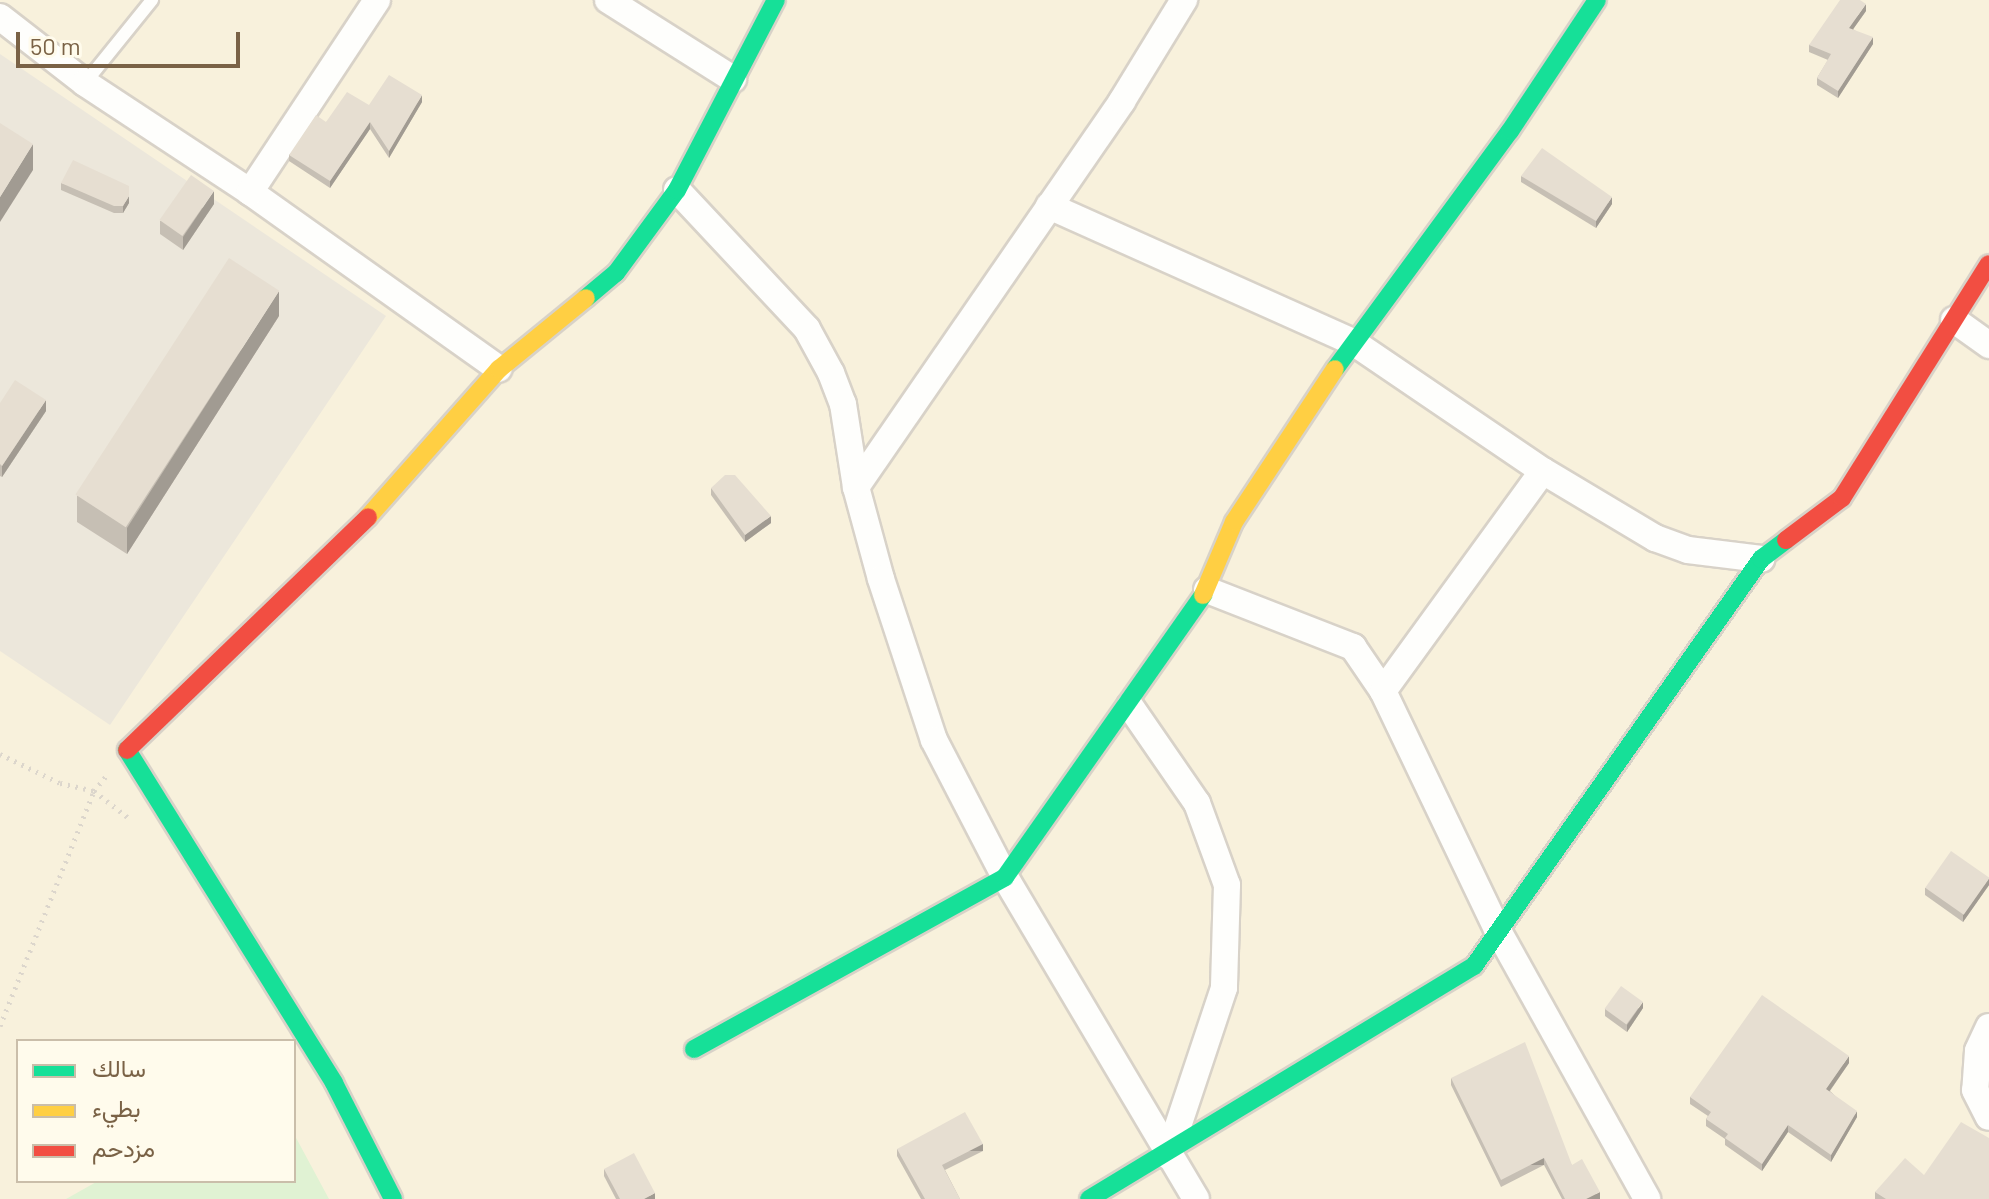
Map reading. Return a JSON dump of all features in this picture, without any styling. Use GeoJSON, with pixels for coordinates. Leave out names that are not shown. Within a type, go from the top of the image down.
{"type":"FeatureCollection","features":[{"type":"Feature","properties":{"kind":"street"},"geometry":{"type":"LineString","coordinates":[[250,192],[377,0]]}},
{"type":"Feature","properties":{"kind":"street"},"geometry":{"type":"LineString","coordinates":[[608,0],[733,79]]}},
{"type":"Feature","properties":{"kind":"street"},"geometry":{"type":"LineString","coordinates":[[393,1199],[334,1083],[126,748],[344,544],[499,369],[616,273],[677,190],[776,0]]}},
{"type":"Feature","properties":{"kind":"street"},"geometry":{"type":"LineString","coordinates":[[856,487],[1049,206],[1184,0]]}},
{"type":"Feature","properties":{"kind":"street"},"geometry":{"type":"LineString","coordinates":[[694,1049],[1005,877],[1130,706],[1207,590],[1234,522],[1353,342],[1510,131],[1597,0]]}},
{"type":"Feature","properties":{"kind":"street"},"geometry":{"type":"LineString","coordinates":[[0,17],[85,83],[250,192],[499,369]]}},
{"type":"Feature","properties":{"kind":"street"},"geometry":{"type":"LineString","coordinates":[[677,190],[807,329],[843,404],[856,487],[934,740],[1005,877],[1196,1199]]}},
{"type":"Feature","properties":{"kind":"street"},"geometry":{"type":"LineString","coordinates":[[1049,206],[1353,342],[1543,471],[1655,538],[1688,550],[1761,559]]}},
{"type":"Feature","properties":{"kind":"street"},"geometry":{"type":"LineString","coordinates":[[1089,1199],[1168,1156],[1474,966],[1497,929],[1761,559],[1842,498],[1989,264]]}},
{"type":"Feature","properties":{"kind":"street"},"geometry":{"type":"LineString","coordinates":[[1954,320],[1989,345]]}},
{"type":"Feature","properties":{"kind":"street"},"geometry":{"type":"LineString","coordinates":[[1383,691],[1543,471]]}},
{"type":"Feature","properties":{"kind":"street"},"geometry":{"type":"LineString","coordinates":[[1207,590],[1353,647],[1383,691],[1497,929],[1647,1199]]}},
{"type":"Feature","properties":{"kind":"street"},"geometry":{"type":"LineString","coordinates":[[1130,706],[1197,803],[1227,885],[1224,988],[1168,1156]]}},
{"type":"Feature","properties":{"kind":"street"},"geometry":{"type":"LineString","coordinates":[[1989,1027],[1978,1051],[1975,1090],[1989,1117]]}},
{"type":"Feature","properties":{"kind":"lane"},"geometry":{"type":"LineString","coordinates":[[85,83],[152,0]]}},
{"type":"Feature","properties":{"kind":"path"},"geometry":{"type":"LineString","coordinates":[[0,1026],[94,791],[126,748]]}},
{"type":"Feature","properties":{"kind":"path"},"geometry":{"type":"LineString","coordinates":[[0,754],[60,783],[94,791]]}},
{"type":"Feature","properties":{"kind":"shaded area"},"geometry":{"type":"Polygon","coordinates":[[[0,0],[1989,0],[1989,1199],[0,1199],[0,0]]]}},
{"type":"Feature","properties":{"kind":"shaded area"},"geometry":{"type":"Polygon","coordinates":[[[0,54],[386,316],[110,725],[0,651],[0,54]]]}},
{"type":"Feature","properties":{"kind":"green space"},"geometry":{"type":"Polygon","coordinates":[[[296,1138],[329,1199],[66,1199],[94,1183],[296,1183],[296,1138]]]}},
{"type":"Feature","properties":{"kind":"building"},"geometry":{"type":"Polygon","coordinates":[[[1840,0],[1860,0],[1866,4],[1849,28],[1873,37],[1838,91],[1817,78],[1831,54],[1809,45],[1840,0]]]}},
{"type":"Feature","properties":{"kind":"building"},"geometry":{"type":"Polygon","coordinates":[[[389,75],[422,95],[389,151],[370,122],[330,181],[289,155],[316,115],[326,122],[347,92],[369,105],[389,75]]]}},
{"type":"Feature","properties":{"kind":"building"},"geometry":{"type":"Polygon","coordinates":[[[0,123],[33,144],[0,197],[0,123]]]}},
{"type":"Feature","properties":{"kind":"building"},"geometry":{"type":"Polygon","coordinates":[[[1542,148],[1612,197],[1596,221],[1521,176],[1542,148]]]}},
{"type":"Feature","properties":{"kind":"building"},"geometry":{"type":"Polygon","coordinates":[[[73,160],[129,186],[129,196],[123,206],[114,206],[61,183],[73,160]]]}},
{"type":"Feature","properties":{"kind":"building"},"geometry":{"type":"Polygon","coordinates":[[[191,175],[214,191],[182,236],[159,220],[191,175]]]}},
{"type":"Feature","properties":{"kind":"building"},"geometry":{"type":"Polygon","coordinates":[[[229,258],[279,291],[126,527],[75,495],[229,258]]]}},
{"type":"Feature","properties":{"kind":"building"},"geometry":{"type":"Polygon","coordinates":[[[15,380],[46,400],[2,466],[0,403],[15,380]]]}},
{"type":"Feature","properties":{"kind":"building"},"geometry":{"type":"Polygon","coordinates":[[[725,475],[735,475],[771,516],[745,535],[711,488],[725,475]]]}},
{"type":"Feature","properties":{"kind":"building"},"geometry":{"type":"Polygon","coordinates":[[[1951,851],[1989,878],[1964,915],[1925,888],[1951,851]]]}},
{"type":"Feature","properties":{"kind":"building"},"geometry":{"type":"Polygon","coordinates":[[[1621,986],[1643,1002],[1626,1025],[1605,1009],[1621,986]]]}},
{"type":"Feature","properties":{"kind":"building"},"geometry":{"type":"Polygon","coordinates":[[[1762,995],[1849,1056],[1826,1089],[1857,1111],[1831,1155],[1788,1125],[1762,1164],[1725,1138],[1728,1134],[1706,1119],[1711,1112],[1690,1097],[1762,995]]]}},
{"type":"Feature","properties":{"kind":"building"},"geometry":{"type":"Polygon","coordinates":[[[1525,1042],[1572,1165],[1582,1159],[1600,1192],[1586,1199],[1565,1199],[1544,1158],[1501,1180],[1451,1078],[1525,1042]]]}},
{"type":"Feature","properties":{"kind":"building"},"geometry":{"type":"Polygon","coordinates":[[[965,1112],[983,1144],[942,1165],[960,1199],[925,1199],[897,1149],[965,1112]]]}},
{"type":"Feature","properties":{"kind":"building"},"geometry":{"type":"Polygon","coordinates":[[[1961,1122],[1989,1138],[1989,1199],[1886,1199],[1875,1192],[1905,1158],[1924,1175],[1961,1122]]]}},
{"type":"Feature","properties":{"kind":"building"},"geometry":{"type":"Polygon","coordinates":[[[634,1153],[655,1193],[644,1199],[620,1199],[604,1169],[634,1153]]]}},
{"type":"Feature","properties":{"kind":"traffic: fast"},"geometry":{"type":"LineString","coordinates":[[586,298],[616,273],[677,190],[776,0]]}},
{"type":"Feature","properties":{"kind":"traffic: fast"},"geometry":{"type":"LineString","coordinates":[[1335,369],[1510,131],[1597,0]]}},
{"type":"Feature","properties":{"kind":"traffic: fast"},"geometry":{"type":"LineString","coordinates":[[1089,1199],[1474,966],[1761,559],[1786,540]]}},
{"type":"Feature","properties":{"kind":"traffic: fast"},"geometry":{"type":"LineString","coordinates":[[694,1049],[1005,877],[1203,595]]}},
{"type":"Feature","properties":{"kind":"traffic: fast"},"geometry":{"type":"LineString","coordinates":[[127,750],[334,1083],[393,1199]]}},
{"type":"Feature","properties":{"kind":"traffic: slow"},"geometry":{"type":"LineString","coordinates":[[368,517],[499,369],[586,298]]}},
{"type":"Feature","properties":{"kind":"traffic: slow"},"geometry":{"type":"LineString","coordinates":[[1203,595],[1234,522],[1335,369]]}},
{"type":"Feature","properties":{"kind":"traffic: jam"},"geometry":{"type":"LineString","coordinates":[[1786,540],[1842,498],[1989,264]]}},
{"type":"Feature","properties":{"kind":"traffic: jam"},"geometry":{"type":"LineString","coordinates":[[127,750],[368,517]]}}]}
